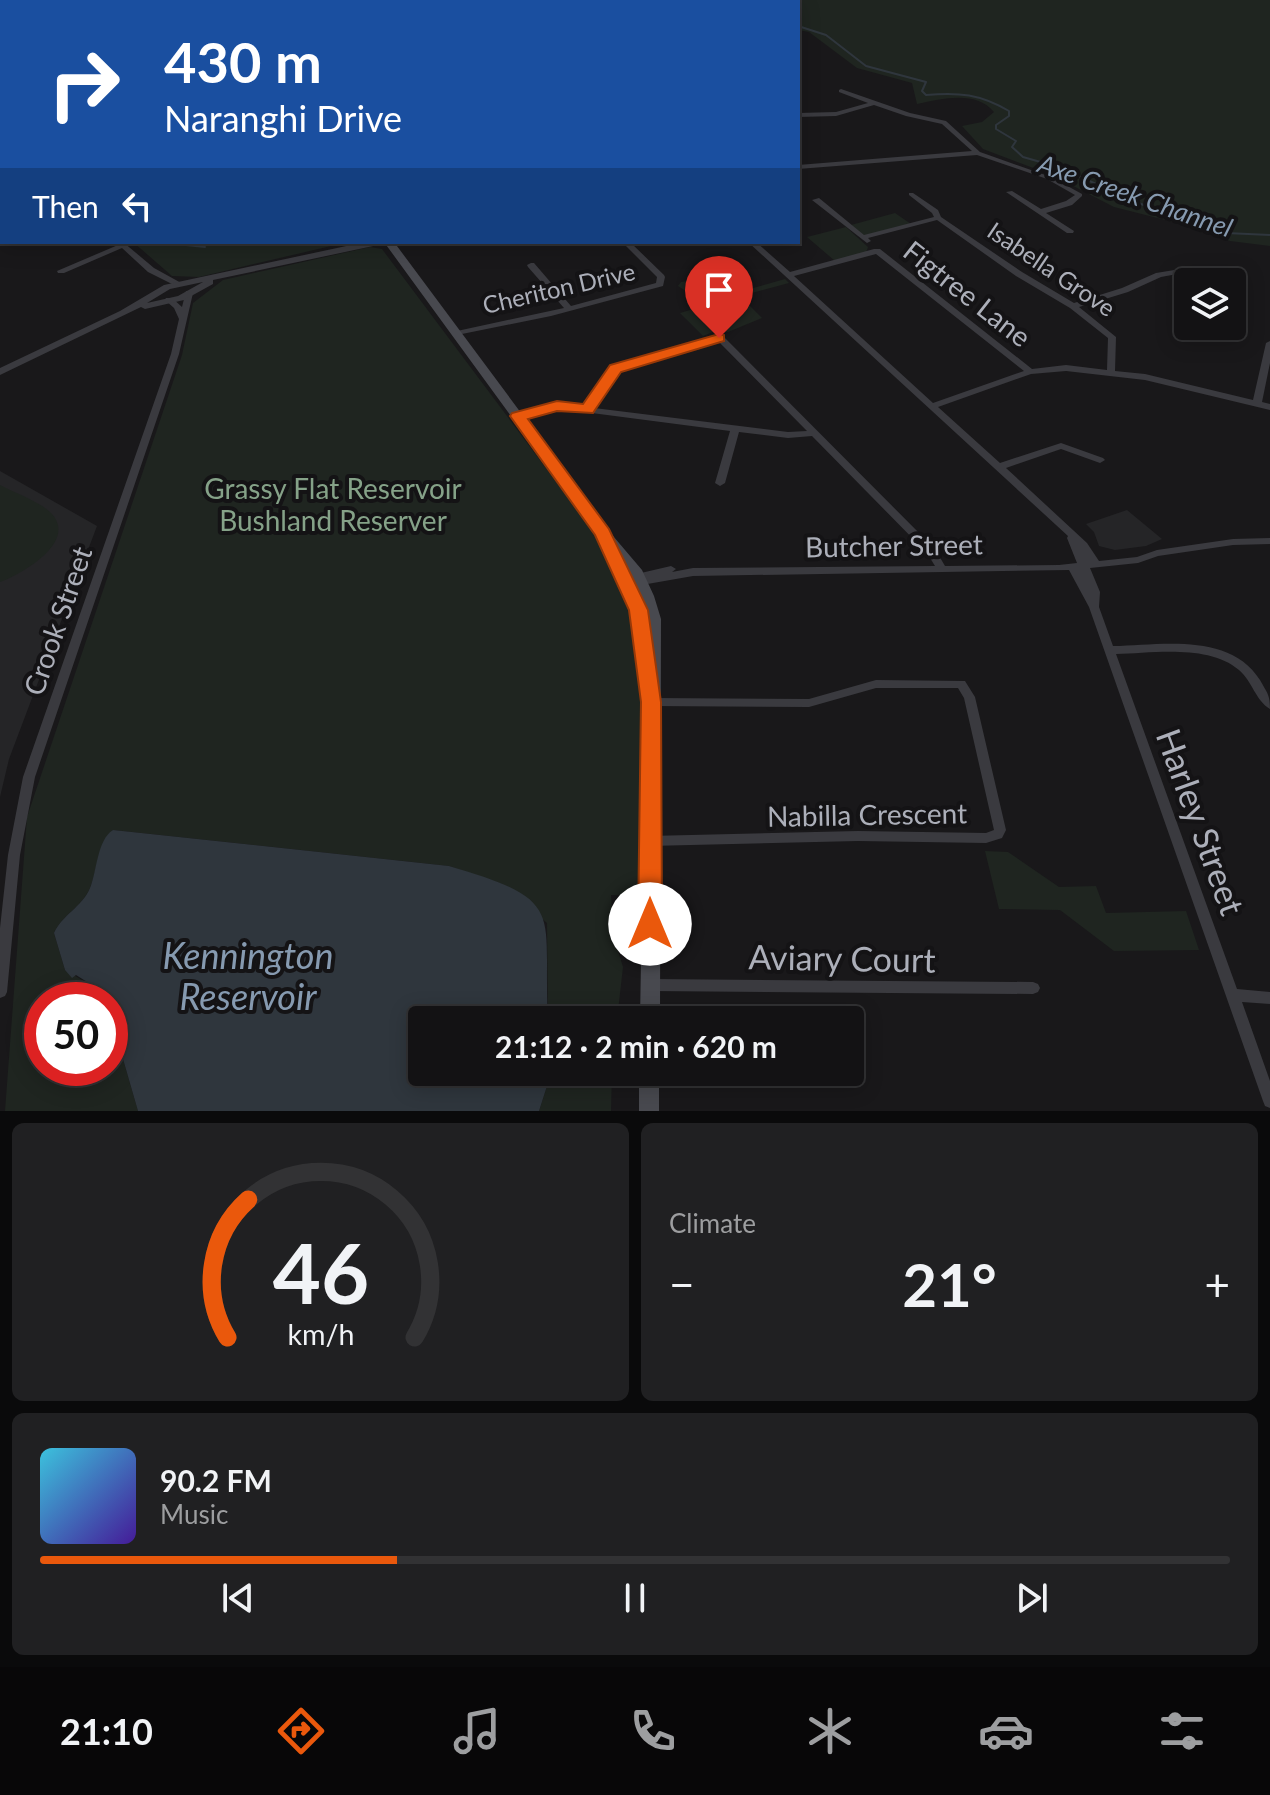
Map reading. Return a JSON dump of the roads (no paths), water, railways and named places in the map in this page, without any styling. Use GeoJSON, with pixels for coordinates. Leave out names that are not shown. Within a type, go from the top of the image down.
{"type":"FeatureCollection","features":[{"type":"Feature","properties":{"kind":"main road"},"geometry":{"type":"LineString","coordinates":[[390,244],[635,580],[651,702],[650,1006]]}},
{"type":"Feature","properties":{"kind":"main road"},"geometry":{"type":"LineString","coordinates":[[649,1086],[649,1111]]}},
{"type":"Feature","properties":{"kind":"street"},"geometry":{"type":"LineString","coordinates":[[841,91],[908,115],[948,124],[978,153]]}},
{"type":"Feature","properties":{"kind":"street"},"geometry":{"type":"LineString","coordinates":[[800,115],[836,114],[875,103]]}},
{"type":"Feature","properties":{"kind":"street"},"geometry":{"type":"LineString","coordinates":[[800,167],[978,153],[1049,178],[1080,195],[1069,203],[1040,212]]}},
{"type":"Feature","properties":{"kind":"street"},"geometry":{"type":"LineString","coordinates":[[1010,192],[1070,231]]}},
{"type":"Feature","properties":{"kind":"street","name":"Isabella Grove"},"geometry":{"type":"LineString","coordinates":[[911,194],[938,218],[997,260],[1073,306],[1112,337],[1111,372]]}},
{"type":"Feature","properties":{"kind":"street","name":"Figtree Lane"},"geometry":{"type":"LineString","coordinates":[[816,200],[1030,372]]}},
{"type":"Feature","properties":{"kind":"street"},"geometry":{"type":"LineString","coordinates":[[863,237],[938,218]]}},
{"type":"Feature","properties":{"kind":"street"},"geometry":{"type":"LineString","coordinates":[[61,271],[121,244],[151,270],[188,288],[190,293]]}},
{"type":"Feature","properties":{"kind":"street"},"geometry":{"type":"LineString","coordinates":[[330,251],[352,244]]}},
{"type":"Feature","properties":{"kind":"street"},"geometry":{"type":"LineString","coordinates":[[0,372],[164,295],[179,284],[367,244]]}},
{"type":"Feature","properties":{"kind":"street","name":"Cheriton Drive"},"geometry":{"type":"LineString","coordinates":[[457,333],[569,309],[662,283],[661,277],[628,244]]}},
{"type":"Feature","properties":{"kind":"street","name":"Harley Street"},"geometry":{"type":"LineString","coordinates":[[754,244],[1071,535],[1090,564],[1094,607]]}},
{"type":"Feature","properties":{"kind":"street","name":"Figtree Lane"},"geometry":{"type":"LineString","coordinates":[[789,275],[877,251]]}},
{"type":"Feature","properties":{"kind":"street"},"geometry":{"type":"LineString","coordinates":[[531,265],[569,309]]}},
{"type":"Feature","properties":{"kind":"street"},"geometry":{"type":"LineString","coordinates":[[151,270],[164,295],[178,307],[183,319]]}},
{"type":"Feature","properties":{"kind":"street"},"geometry":{"type":"LineString","coordinates":[[164,295],[190,293],[242,272]]}},
{"type":"Feature","properties":{"kind":"street"},"geometry":{"type":"LineString","coordinates":[[1073,306],[1174,272]]}},
{"type":"Feature","properties":{"kind":"street","name":"Crook Street"},"geometry":{"type":"LineString","coordinates":[[0,992],[14,855],[29,777],[175,354],[190,293]]}},
{"type":"Feature","properties":{"kind":"street"},"geometry":{"type":"LineString","coordinates":[[588,410],[615,369],[719,338],[931,551],[942,569]]}},
{"type":"Feature","properties":{"kind":"street"},"geometry":{"type":"LineString","coordinates":[[1257,404],[1270,343]]}},
{"type":"Feature","properties":{"kind":"street"},"geometry":{"type":"LineString","coordinates":[[932,406],[1030,372],[1066,368],[1145,377],[1270,407]]}},
{"type":"Feature","properties":{"kind":"street"},"geometry":{"type":"LineString","coordinates":[[518,416],[557,406],[788,435],[815,433]]}},
{"type":"Feature","properties":{"kind":"street"},"geometry":{"type":"LineString","coordinates":[[720,483],[735,429]]}},
{"type":"Feature","properties":{"kind":"street"},"geometry":{"type":"LineString","coordinates":[[999,467],[1061,446],[1100,460]]}},
{"type":"Feature","properties":{"kind":"street","name":"Butcher Street"},"geometry":{"type":"LineString","coordinates":[[635,580],[693,572],[1072,567],[1138,560],[1157,553],[1239,541],[1270,541]]}},
{"type":"Feature","properties":{"kind":"street","name":"Harley Street"},"geometry":{"type":"LineString","coordinates":[[1072,567],[1094,607],[1270,1101]]}},
{"type":"Feature","properties":{"kind":"street"},"geometry":{"type":"LineString","coordinates":[[1108,650],[1213,651],[1241,664],[1270,705]]}},
{"type":"Feature","properties":{"kind":"street","name":"Nabilla Crescent"},"geometry":{"type":"LineString","coordinates":[[649,841],[858,836],[986,838],[998,834],[1000,830],[969,697],[965,687],[958,683],[876,684],[809,703],[651,702]]}},
{"type":"Feature","properties":{"kind":"street","name":"Aviary Court"},"geometry":{"type":"LineString","coordinates":[[650,985],[1033,988]]}},
{"type":"Feature","properties":{"kind":"street"},"geometry":{"type":"LineString","coordinates":[[1232,995],[1270,998]]}},
{"type":"Feature","properties":{"kind":"water","name":"Kennington Reservoir"},"geometry":{"type":"Polygon","coordinates":[[[113,830],[449,866],[515,890],[532,902],[542,916],[546,933],[548,1006],[408,1006],[408,1086],[547,1086],[539,1111],[138,1111],[128,1076],[128,982],[87,982],[76,975],[72,978],[65,970],[54,933],[90,888],[101,848],[113,830]]]}},
{"type":"Feature","properties":{"kind":"waterway","name":"Axe Creek Channel"},"geometry":{"type":"LineString","coordinates":[[800,27],[826,35],[866,66],[926,82],[922,91],[926,95],[969,96],[1009,111],[1009,116],[996,125],[996,129],[1016,141],[1012,147],[1023,157],[1058,167],[1148,207],[1211,222],[1226,233],[1270,235]]}},
{"type":"Feature","properties":{"kind":"waterway"},"geometry":{"type":"LineString","coordinates":[[176,244],[205,247]]}},
{"type":"Feature","properties":{"kind":"park label","name":"Grassy Flat Reservoir Bushland Reserver"},"geometry":{"type":"Point","coordinates":[333,505]}}]}
